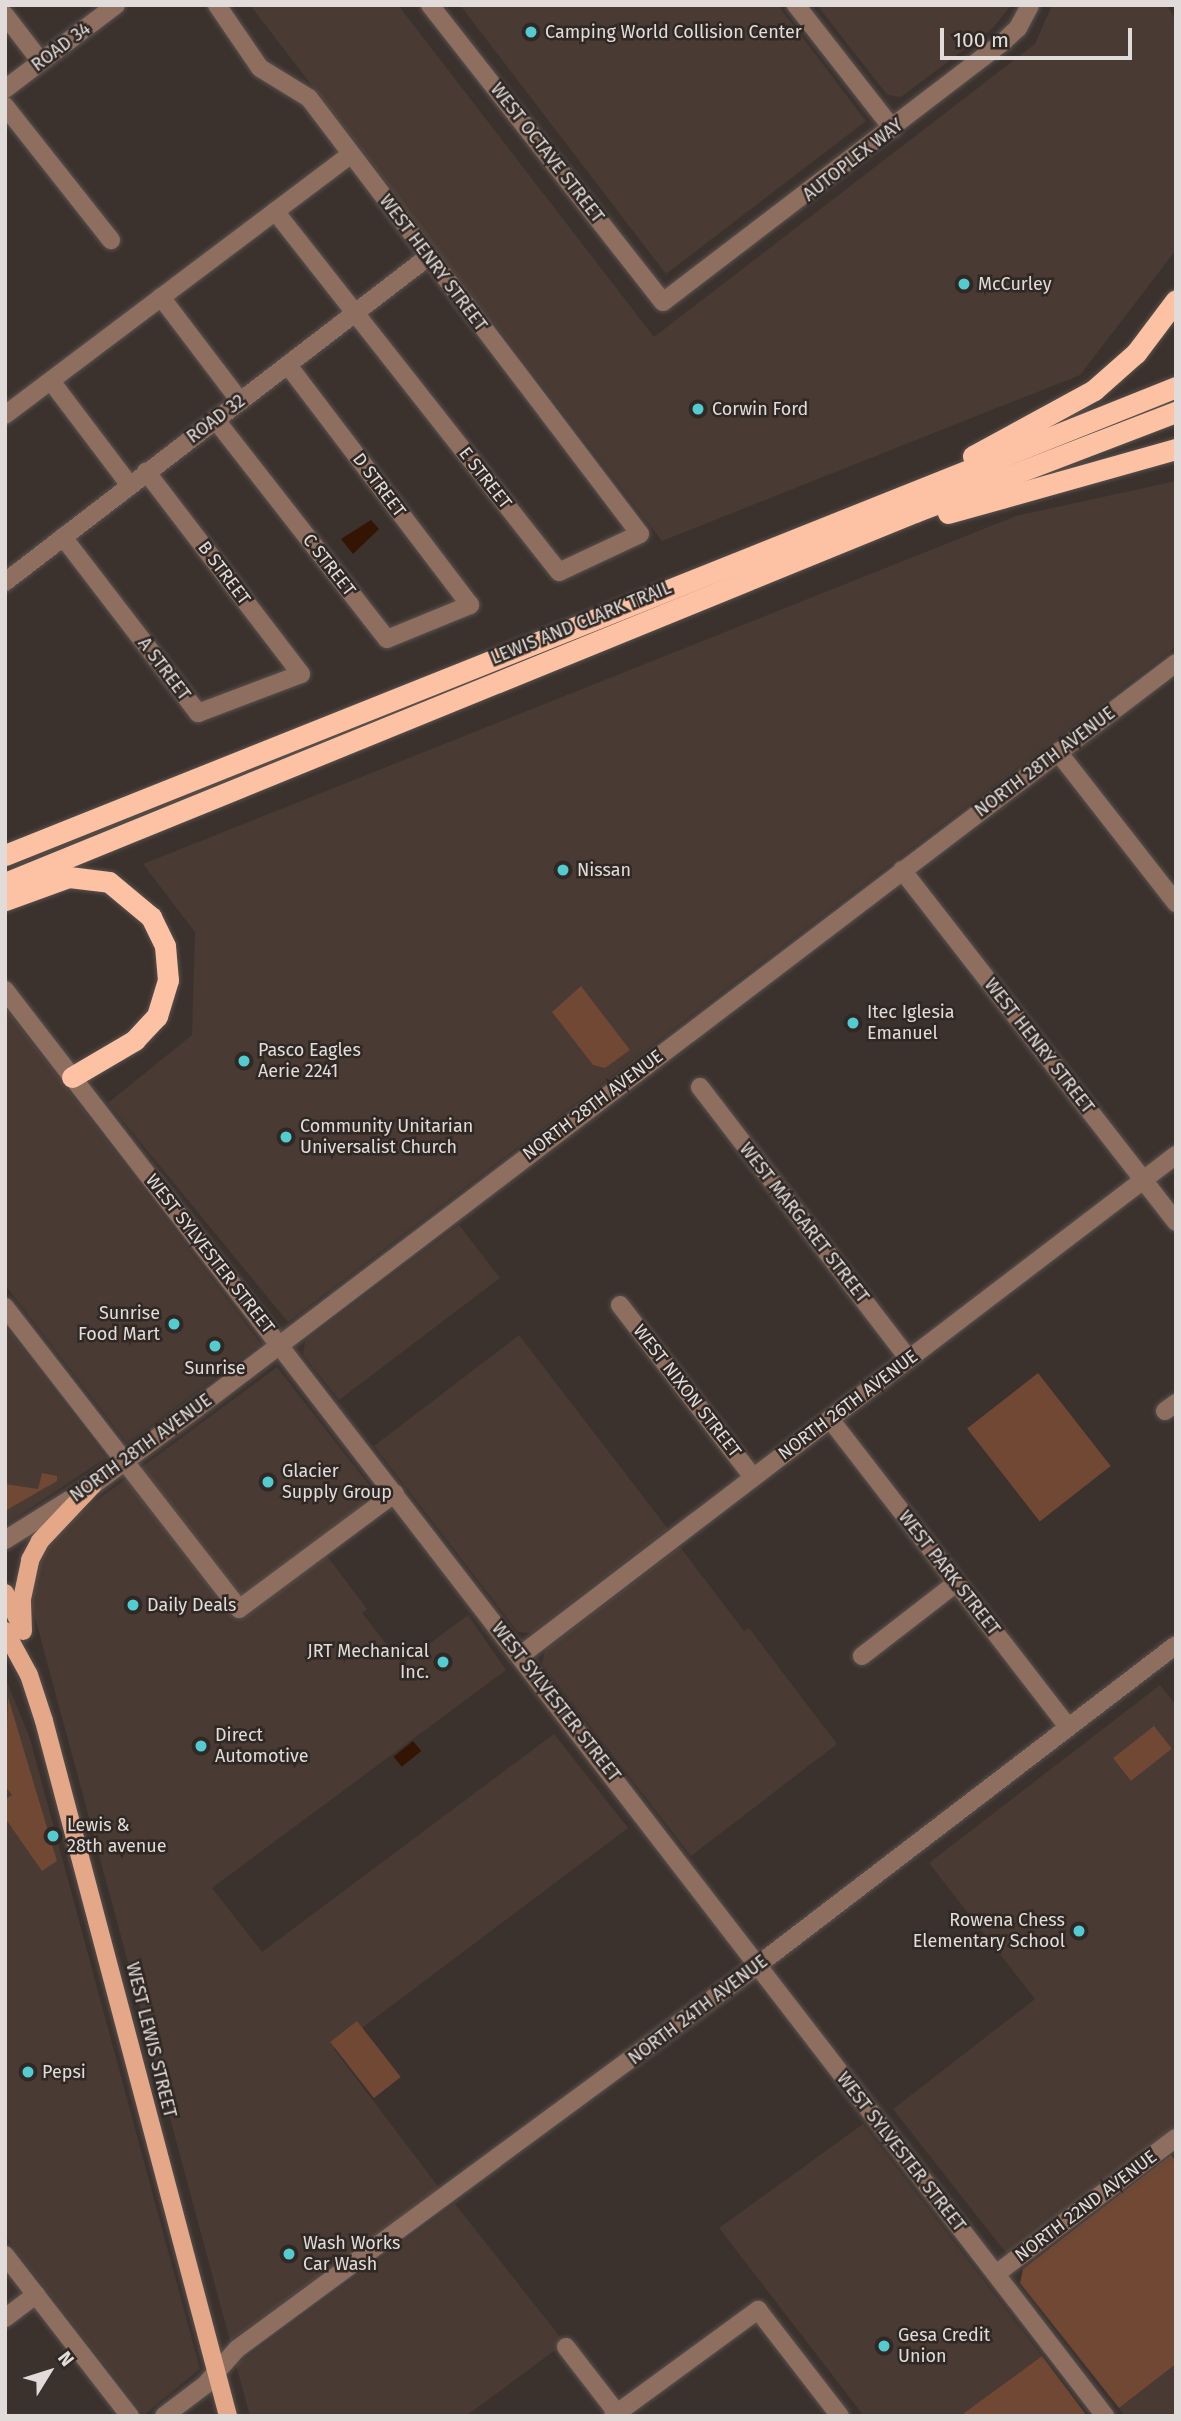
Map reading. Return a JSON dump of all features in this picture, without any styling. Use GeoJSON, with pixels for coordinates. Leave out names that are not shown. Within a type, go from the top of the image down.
{"type":"FeatureCollection","features":[{"type":"Feature","properties":{"kind":"highway"},"geometry":{"type":"LineString","coordinates":[[951,474],[989,444],[1066,409],[1094,390],[1136,353],[1176,300]]}},
{"type":"Feature","properties":{"kind":"highway","name":"LEWIS AND CLARK TRAIL"},"geometry":{"type":"LineString","coordinates":[[5,855],[951,474],[1176,387]]}},
{"type":"Feature","properties":{"kind":"highway","name":"LEWIS AND CLARK TRAIL"},"geometry":{"type":"LineString","coordinates":[[5,883],[915,512],[1176,412]]}},
{"type":"Feature","properties":{"kind":"highway"},"geometry":{"type":"LineString","coordinates":[[915,512],[948,513],[1176,449]]}},
{"type":"Feature","properties":{"kind":"highway"},"geometry":{"type":"LineString","coordinates":[[5,900],[69,877],[109,883],[138,901],[165,946],[168,980],[157,1016],[135,1040],[72,1077]]}},
{"type":"Feature","properties":{"kind":"main road"},"geometry":{"type":"LineString","coordinates":[[14,1631],[30,1560],[40,1541],[93,1485]]}},
{"type":"Feature","properties":{"kind":"main road","name":"WEST LEWIS STREET"},"geometry":{"type":"LineString","coordinates":[[5,1593],[111,1966],[186,2267],[228,2416]]}},
{"type":"Feature","properties":{"kind":"street","name":"ROAD 34"},"geometry":{"type":"LineString","coordinates":[[5,89],[116,5]]}},
{"type":"Feature","properties":{"kind":"street","name":"WEST HENRY STREET"},"geometry":{"type":"LineString","coordinates":[[217,5],[260,68],[304,94],[640,534]]}},
{"type":"Feature","properties":{"kind":"street","name":"WEST OCTAVE STREET"},"geometry":{"type":"LineString","coordinates":[[430,5],[663,302]]}},
{"type":"Feature","properties":{"kind":"street"},"geometry":{"type":"LineString","coordinates":[[796,5],[892,129]]}},
{"type":"Feature","properties":{"kind":"street","name":"AUTOPLEX WAY"},"geometry":{"type":"LineString","coordinates":[[663,302],[1011,36],[1030,5]]}},
{"type":"Feature","properties":{"kind":"street"},"geometry":{"type":"LineString","coordinates":[[5,15],[41,62]]}},
{"type":"Feature","properties":{"kind":"street"},"geometry":{"type":"LineString","coordinates":[[5,106],[111,240]]}},
{"type":"Feature","properties":{"kind":"street"},"geometry":{"type":"LineString","coordinates":[[5,415],[351,153]]}},
{"type":"Feature","properties":{"kind":"street"},"geometry":{"type":"LineString","coordinates":[[275,211],[356,313]]}},
{"type":"Feature","properties":{"kind":"street","name":"ROAD 32"},"geometry":{"type":"LineString","coordinates":[[5,582],[129,484],[428,257]]}},
{"type":"Feature","properties":{"kind":"street"},"geometry":{"type":"LineString","coordinates":[[161,297],[240,401]]}},
{"type":"Feature","properties":{"kind":"street","name":"E STREET"},"geometry":{"type":"LineString","coordinates":[[356,313],[559,572],[640,534]]}},
{"type":"Feature","properties":{"kind":"street","name":"D STREET"},"geometry":{"type":"LineString","coordinates":[[288,365],[470,605]]}},
{"type":"Feature","properties":{"kind":"street"},"geometry":{"type":"LineString","coordinates":[[51,380],[129,484]]}},
{"type":"Feature","properties":{"kind":"street","name":"C STREET"},"geometry":{"type":"LineString","coordinates":[[215,419],[387,639],[470,605]]}},
{"type":"Feature","properties":{"kind":"street","name":"B STREET"},"geometry":{"type":"LineString","coordinates":[[146,471],[301,674]]}},
{"type":"Feature","properties":{"kind":"street","name":"A STREET"},"geometry":{"type":"LineString","coordinates":[[63,537],[198,713],[301,674]]}},
{"type":"Feature","properties":{"kind":"street","name":"NORTH 28TH AVENUE"},"geometry":{"type":"LineString","coordinates":[[5,1540],[125,1462],[1176,663]]}},
{"type":"Feature","properties":{"kind":"street"},"geometry":{"type":"LineString","coordinates":[[1058,752],[1176,903]]}},
{"type":"Feature","properties":{"kind":"street","name":"WEST HENRY STREET"},"geometry":{"type":"LineString","coordinates":[[902,870],[1176,1222]]}},
{"type":"Feature","properties":{"kind":"street","name":"WEST SYLVESTER STREET"},"geometry":{"type":"LineString","coordinates":[[5,990],[521,1655],[1105,2416]]}},
{"type":"Feature","properties":{"kind":"street","name":"WEST MARGARET STREET"},"geometry":{"type":"LineString","coordinates":[[699,1087],[909,1359]]}},
{"type":"Feature","properties":{"kind":"street","name":"NORTH 26TH AVENUE"},"geometry":{"type":"LineString","coordinates":[[521,1655],[1176,1155]]}},
{"type":"Feature","properties":{"kind":"street","name":"WEST NIXON STREET"},"geometry":{"type":"LineString","coordinates":[[620,1305],[753,1477]]}},
{"type":"Feature","properties":{"kind":"street"},"geometry":{"type":"LineString","coordinates":[[5,1307],[239,1609],[395,1493]]}},
{"type":"Feature","properties":{"kind":"street","name":"WEST PARK STREET"},"geometry":{"type":"LineString","coordinates":[[830,1419],[1068,1727]]}},
{"type":"Feature","properties":{"kind":"street"},"geometry":{"type":"LineString","coordinates":[[862,1656],[957,1583]]}},
{"type":"Feature","properties":{"kind":"street","name":"NORTH 24TH AVENUE"},"geometry":{"type":"LineString","coordinates":[[164,2416],[217,2371],[237,2349],[758,1965],[1176,1645]]}},
{"type":"Feature","properties":{"kind":"street","name":"NORTH 22ND AVENUE"},"geometry":{"type":"LineString","coordinates":[[996,2274],[1176,2138]]}},
{"type":"Feature","properties":{"kind":"street"},"geometry":{"type":"LineString","coordinates":[[5,2255],[130,2416]]}},
{"type":"Feature","properties":{"kind":"street"},"geometry":{"type":"LineString","coordinates":[[5,2318],[36,2295]]}},
{"type":"Feature","properties":{"kind":"street"},"geometry":{"type":"LineString","coordinates":[[566,2347],[615,2414],[758,2310],[840,2416]]}},
{"type":"Feature","properties":{"kind":"shaded area"},"geometry":{"type":"Polygon","coordinates":[[[250,5],[398,5],[654,337],[1035,44],[1052,5],[1167,5],[1176,21],[1176,250],[1080,375],[662,541],[250,5]]]}},
{"type":"Feature","properties":{"kind":"shaded area"},"geometry":{"type":"Polygon","coordinates":[[[460,5],[778,5],[866,121],[666,274],[460,5]]]}},
{"type":"Feature","properties":{"kind":"shaded area"},"geometry":{"type":"Polygon","coordinates":[[[817,5],[1011,5],[993,28],[901,97],[887,95],[817,5]]]}},
{"type":"Feature","properties":{"kind":"shaded area"},"geometry":{"type":"Polygon","coordinates":[[[1176,481],[1176,647],[288,1322],[108,1103],[192,1035],[195,932],[143,864],[1016,516],[1176,481]]]}},
{"type":"Feature","properties":{"kind":"shaded area"},"geometry":{"type":"Polygon","coordinates":[[[371,520],[379,529],[353,554],[341,539],[371,520]]]}},
{"type":"Feature","properties":{"kind":"shaded area"},"geometry":{"type":"Polygon","coordinates":[[[581,986],[630,1050],[605,1068],[593,1065],[552,1012],[581,986]]]}},
{"type":"Feature","properties":{"kind":"shaded area"},"geometry":{"type":"Polygon","coordinates":[[[5,1007],[261,1344],[127,1443],[5,1285],[5,1007]]]}},
{"type":"Feature","properties":{"kind":"shaded area"},"geometry":{"type":"Polygon","coordinates":[[[459,1225],[500,1278],[339,1400],[303,1355],[305,1341],[459,1225]]]}},
{"type":"Feature","properties":{"kind":"shaded area"},"geometry":{"type":"Polygon","coordinates":[[[5,1326],[106,1458],[5,1525],[5,1326]]]}},
{"type":"Feature","properties":{"kind":"shaded area"},"geometry":{"type":"Polygon","coordinates":[[[519,1335],[668,1529],[531,1633],[518,1632],[374,1446],[519,1335]]]}},
{"type":"Feature","properties":{"kind":"shaded area"},"geometry":{"type":"Polygon","coordinates":[[[277,1367],[387,1508],[327,1556],[367,1609],[362,1613],[402,1664],[468,1615],[506,1670],[212,1888],[262,1952],[554,1734],[628,1828],[334,2049],[440,2189],[230,2341],[29,1595],[41,1546],[62,1526],[277,1367]]]}},
{"type":"Feature","properties":{"kind":"shaded area"},"geometry":{"type":"Polygon","coordinates":[[[1038,1373],[1111,1466],[1040,1521],[967,1428],[1038,1373]]]}},
{"type":"Feature","properties":{"kind":"shaded area"},"geometry":{"type":"Polygon","coordinates":[[[42,1473],[57,1476],[57,1481],[5,1511],[5,1484],[38,1489],[42,1473]]]}},
{"type":"Feature","properties":{"kind":"shaded area"},"geometry":{"type":"Polygon","coordinates":[[[680,1547],[744,1631],[749,1628],[837,1744],[691,1856],[542,1664],[545,1650],[680,1547]]]}},
{"type":"Feature","properties":{"kind":"shaded area"},"geometry":{"type":"Polygon","coordinates":[[[5,1677],[30,1739],[200,2369],[144,2415],[5,2236],[5,1677]]]}},
{"type":"Feature","properties":{"kind":"shaded area","name":"Rowena Chess Elementary School"},"geometry":{"type":"Polygon","coordinates":[[[1160,1685],[1176,1705],[1176,2127],[1010,2258],[893,2109],[1035,1999],[929,1863],[1160,1685]]]}},
{"type":"Feature","properties":{"kind":"shaded area"},"geometry":{"type":"Polygon","coordinates":[[[8,1697],[57,1861],[42,1871],[5,1818],[5,1800],[12,1795],[5,1786],[8,1697]]]}},
{"type":"Feature","properties":{"kind":"shaded area"},"geometry":{"type":"Polygon","coordinates":[[[1154,1726],[1172,1749],[1131,1781],[1113,1758],[1154,1726]]]}},
{"type":"Feature","properties":{"kind":"shaded area"},"geometry":{"type":"Polygon","coordinates":[[[413,1741],[421,1751],[402,1767],[394,1757],[413,1741]]]}},
{"type":"Feature","properties":{"kind":"shaded area"},"geometry":{"type":"Polygon","coordinates":[[[357,2021],[401,2077],[374,2098],[330,2042],[357,2021]]]}},
{"type":"Feature","properties":{"kind":"shaded area"},"geometry":{"type":"Polygon","coordinates":[[[863,2124],[1042,2356],[960,2416],[864,2416],[719,2228],[863,2124]]]}},
{"type":"Feature","properties":{"kind":"shaded area"},"geometry":{"type":"Polygon","coordinates":[[[1171,2155],[1176,2161],[1176,2364],[1119,2408],[1020,2283],[1023,2269],[1171,2155]]]}},
{"type":"Feature","properties":{"kind":"shaded area"},"geometry":{"type":"Polygon","coordinates":[[[455,2204],[565,2343],[466,2416],[250,2416],[236,2365],[455,2204]]]}},
{"type":"Feature","properties":{"kind":"shaded area"},"geometry":{"type":"Polygon","coordinates":[[[1042,2356],[1087,2416],[960,2416],[1042,2356]]]}},
{"type":"Feature","properties":{"kind":"shaded area"},"geometry":{"type":"Polygon","coordinates":[[[1176,2364],[1176,2416],[1125,2416],[1119,2408],[1176,2364]]]}},
{"type":"Feature","properties":{"kind":"place","name":"Camping World Collision Center"},"geometry":{"type":"Point","coordinates":[531,32]}},
{"type":"Feature","properties":{"kind":"place","name":"McCurley"},"geometry":{"type":"Point","coordinates":[964,284]}},
{"type":"Feature","properties":{"kind":"place","name":"Corwin Ford"},"geometry":{"type":"Point","coordinates":[698,409]}},
{"type":"Feature","properties":{"kind":"place","name":"Nissan"},"geometry":{"type":"Point","coordinates":[563,870]}},
{"type":"Feature","properties":{"kind":"place","name":"Itec Iglesia Emanuel"},"geometry":{"type":"Point","coordinates":[853,1023]}},
{"type":"Feature","properties":{"kind":"place","name":"Pasco Eagles Aerie 2241"},"geometry":{"type":"Point","coordinates":[244,1061]}},
{"type":"Feature","properties":{"kind":"place","name":"Community Unitarian Universalist Church"},"geometry":{"type":"Point","coordinates":[286,1137]}},
{"type":"Feature","properties":{"kind":"place","name":"Sunrise Food Mart"},"geometry":{"type":"Point","coordinates":[174,1324]}},
{"type":"Feature","properties":{"kind":"place","name":"Sunrise"},"geometry":{"type":"Point","coordinates":[215,1346]}},
{"type":"Feature","properties":{"kind":"place","name":"Glacier Supply Group"},"geometry":{"type":"Point","coordinates":[268,1482]}},
{"type":"Feature","properties":{"kind":"place","name":"Daily Deals"},"geometry":{"type":"Point","coordinates":[133,1605]}},
{"type":"Feature","properties":{"kind":"place","name":"JRT Mechanical Inc."},"geometry":{"type":"Point","coordinates":[443,1662]}},
{"type":"Feature","properties":{"kind":"place","name":"Direct Automotive"},"geometry":{"type":"Point","coordinates":[201,1746]}},
{"type":"Feature","properties":{"kind":"place","name":"Lewis & 28th avenue"},"geometry":{"type":"Point","coordinates":[53,1836]}},
{"type":"Feature","properties":{"kind":"place","name":"Rowena Chess Elementary School"},"geometry":{"type":"Point","coordinates":[1079,1931]}},
{"type":"Feature","properties":{"kind":"place","name":"Pepsi"},"geometry":{"type":"Point","coordinates":[28,2072]}},
{"type":"Feature","properties":{"kind":"place","name":"Wash Works Car Wash"},"geometry":{"type":"Point","coordinates":[289,2254]}},
{"type":"Feature","properties":{"kind":"place","name":"Gesa Credit Union"},"geometry":{"type":"Point","coordinates":[884,2346]}}]}
